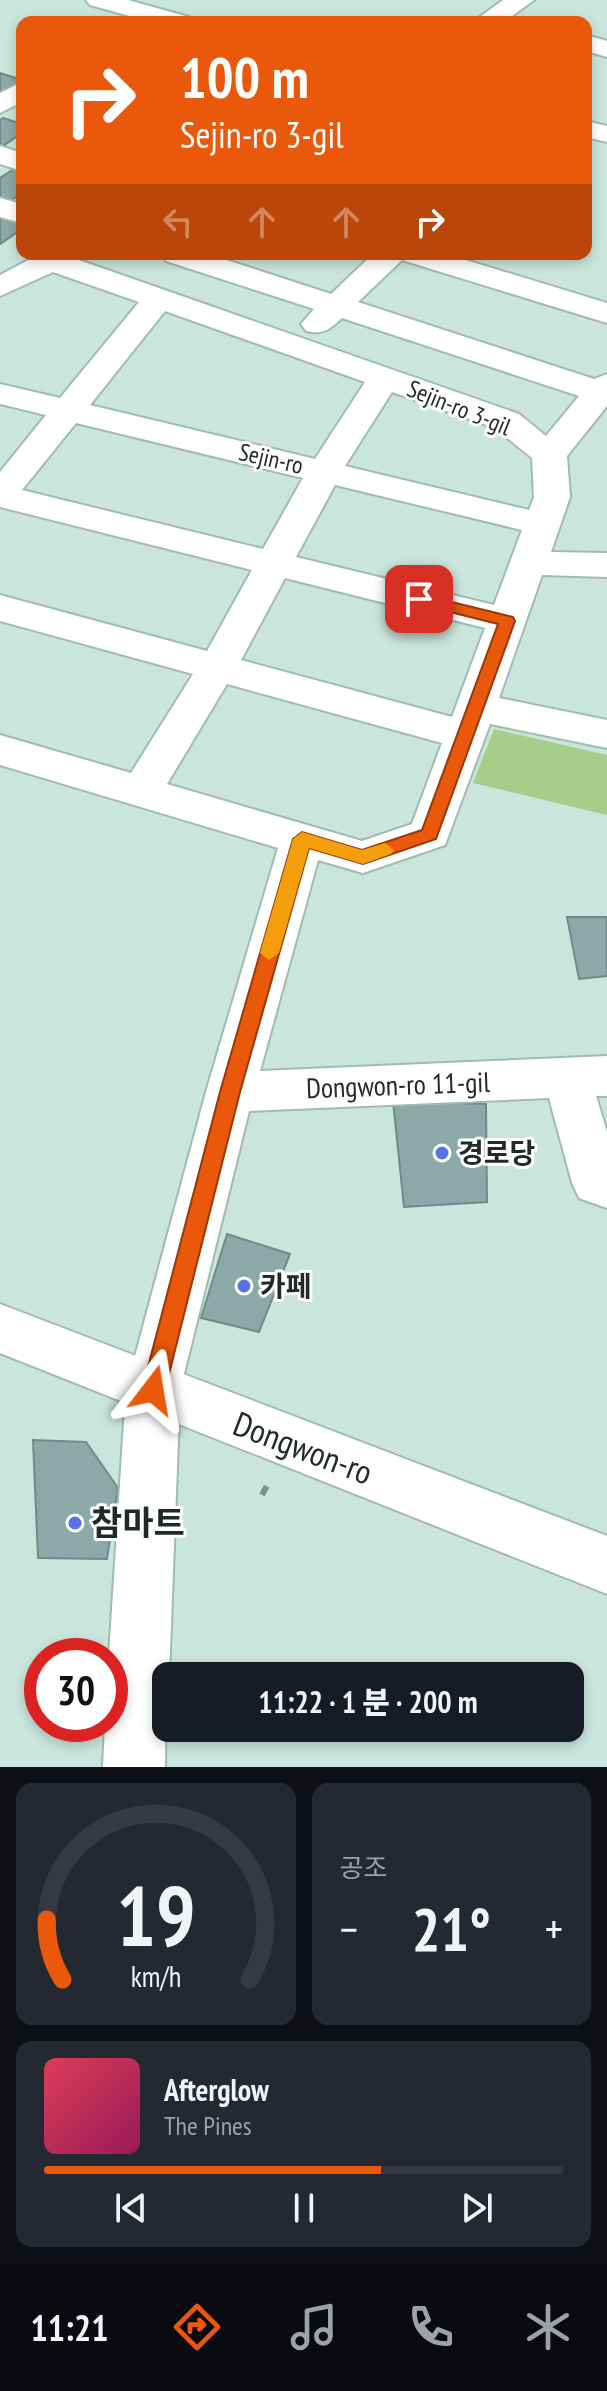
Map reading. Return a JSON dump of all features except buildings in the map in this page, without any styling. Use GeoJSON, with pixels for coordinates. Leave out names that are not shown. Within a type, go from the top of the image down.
{"type":"FeatureCollection","features":[{"type":"Feature","properties":{"kind":"street"},"geometry":{"type":"LineString","coordinates":[[99,0],[158,16]]}},
{"type":"Feature","properties":{"kind":"street"},"geometry":{"type":"LineString","coordinates":[[0,108],[16,80]]}},
{"type":"Feature","properties":{"kind":"street"},"geometry":{"type":"LineString","coordinates":[[0,750],[363,857],[430,834],[552,497],[549,455],[604,388],[335,307],[195,260]]}},
{"type":"Feature","properties":{"kind":"street"},"geometry":{"type":"LineString","coordinates":[[294,346],[385,260]]}},
{"type":"Feature","properties":{"kind":"street"},"geometry":{"type":"LineString","coordinates":[[433,260],[607,313]]}},
{"type":"Feature","properties":{"kind":"street"},"geometry":{"type":"LineString","coordinates":[[0,287],[36,262]]}},
{"type":"Feature","properties":{"kind":"street","name":"Sejin-ro 3-gil"},"geometry":{"type":"LineString","coordinates":[[36,262],[159,298],[507,421],[549,455]]}},
{"type":"Feature","properties":{"kind":"street"},"geometry":{"type":"LineString","coordinates":[[159,298],[0,496],[507,621]]}},
{"type":"Feature","properties":{"kind":"street"},"geometry":{"type":"LineString","coordinates":[[141,791],[217,668],[324,472],[384,378]]}},
{"type":"Feature","properties":{"kind":"street","name":"Sejin-ro"},"geometry":{"type":"LineString","coordinates":[[0,394],[542,524]]}},
{"type":"Feature","properties":{"kind":"street"},"geometry":{"type":"LineString","coordinates":[[528,563],[607,565]]}},
{"type":"Feature","properties":{"kind":"street"},"geometry":{"type":"LineString","coordinates":[[0,608],[217,668],[471,721],[607,734]]}},
{"type":"Feature","properties":{"kind":"street"},"geometry":{"type":"LineString","coordinates":[[134,1767],[153,1390],[230,1092],[302,839]]}},
{"type":"Feature","properties":{"kind":"street","name":"Dongwon-ro 11-gil"},"geometry":{"type":"LineString","coordinates":[[230,1092],[587,1077],[597,1183],[607,1186]]}},
{"type":"Feature","properties":{"kind":"street","name":"Dongwon-ro"},"geometry":{"type":"LineString","coordinates":[[0,1328],[607,1565]]}},
{"type":"Feature","properties":{"kind":"green space"},"geometry":{"type":"Polygon","coordinates":[[[494,729],[607,755],[607,815],[473,783],[494,729]]]}},
{"type":"Feature","properties":{"kind":"slow traffic"},"geometry":{"type":"LineString","coordinates":[[269,953],[302,839],[363,857],[385,850]]}},
{"type":"Feature","properties":{"kind":"place","name":"경로당"},"geometry":{"type":"Point","coordinates":[442,1153]}},
{"type":"Feature","properties":{"kind":"place","name":"카페"},"geometry":{"type":"Point","coordinates":[244,1286]}},
{"type":"Feature","properties":{"kind":"place","name":"참마트"},"geometry":{"type":"Point","coordinates":[75,1523]}},
{"type":"Feature","properties":{"kind":"route"},"geometry":{"type":"LineString","coordinates":[[153,1390],[230,1092],[302,839],[363,857],[430,834],[507,621],[419,599]]}}]}
